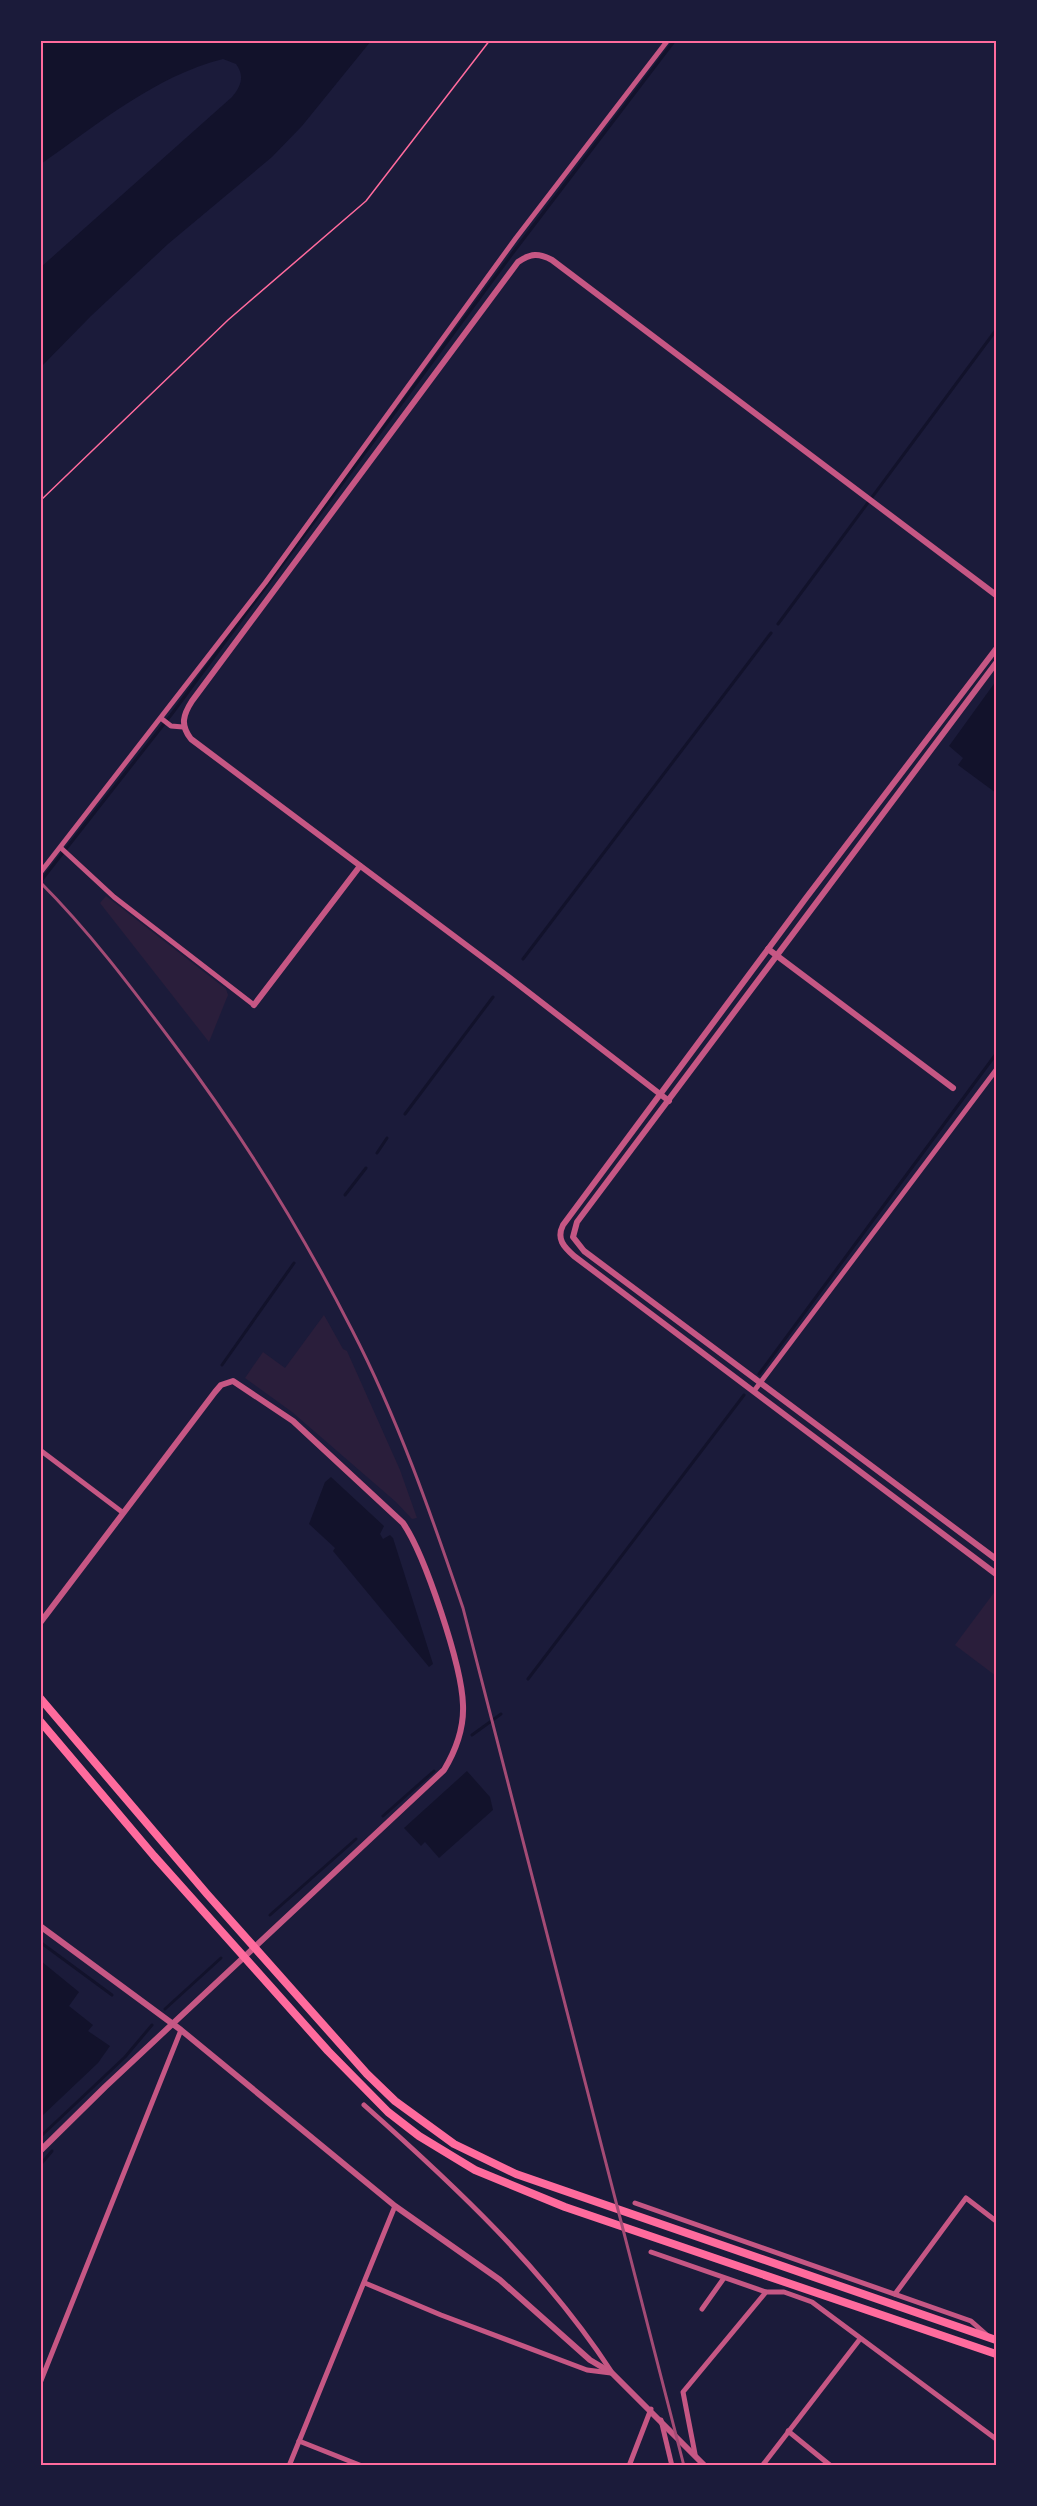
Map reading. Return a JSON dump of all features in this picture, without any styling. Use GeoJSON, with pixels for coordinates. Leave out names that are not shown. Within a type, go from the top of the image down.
{"type":"FeatureCollection","features":[{"type":"Feature","properties":{"kind":"main road"},"geometry":{"type":"LineString","coordinates":[[40,1698],[338,2044],[395,2101],[425,2125],[480,2158],[568,2194],[994,2339]]}},
{"type":"Feature","properties":{"kind":"main road"},"geometry":{"type":"LineString","coordinates":[[40,1721],[154,1856],[328,2051],[388,2112],[419,2136],[475,2170],[565,2206],[996,2354]]}},
{"type":"Feature","properties":{"kind":"street"},"geometry":{"type":"LineString","coordinates":[[40,873],[162,719],[516,238],[668,40]]}},
{"type":"Feature","properties":{"kind":"street"},"geometry":{"type":"LineString","coordinates":[[669,1101],[191,739],[183,727],[187,708],[518,262],[532,255],[542,255],[552,260],[996,595]]}},
{"type":"Feature","properties":{"kind":"street"},"geometry":{"type":"LineString","coordinates":[[996,649],[660,1094],[563,1225],[560,1235],[562,1245],[996,1574]]}},
{"type":"Feature","properties":{"kind":"street"},"geometry":{"type":"LineString","coordinates":[[996,663],[577,1222],[573,1237],[584,1251],[996,1560]]}},
{"type":"Feature","properties":{"kind":"street"},"geometry":{"type":"LineString","coordinates":[[162,719],[171,726],[183,727]]}},
{"type":"Feature","properties":{"kind":"street"},"geometry":{"type":"LineString","coordinates":[[61,848],[114,897],[254,1005],[360,866]]}},
{"type":"Feature","properties":{"kind":"street"},"geometry":{"type":"LineString","coordinates":[[768,949],[953,1088]]}},
{"type":"Feature","properties":{"kind":"street"},"geometry":{"type":"LineString","coordinates":[[754,1391],[996,1070]]}},
{"type":"Feature","properties":{"kind":"street"},"geometry":{"type":"LineString","coordinates":[[40,1623],[122,1512],[221,1385],[229,1382],[239,1383],[293,1421],[403,1523],[415,1544],[432,1588],[453,1653],[463,1707],[455,1752],[444,1770],[244,1956],[40,2151]]}},
{"type":"Feature","properties":{"kind":"street"},"geometry":{"type":"LineString","coordinates":[[40,1450],[122,1512]]}},
{"type":"Feature","properties":{"kind":"street"},"geometry":{"type":"LineString","coordinates":[[40,1926],[181,2030],[395,2206],[500,2280],[590,2360],[612,2373],[651,2409],[705,2466]]}},
{"type":"Feature","properties":{"kind":"street"},"geometry":{"type":"LineString","coordinates":[[40,2383],[181,2030]]}},
{"type":"Feature","properties":{"kind":"street"},"geometry":{"type":"LineString","coordinates":[[364,2105],[478,2210],[583,2329],[612,2373]]}},
{"type":"Feature","properties":{"kind":"street"},"geometry":{"type":"LineString","coordinates":[[895,2294],[966,2198],[996,2221]]}},
{"type":"Feature","properties":{"kind":"street"},"geometry":{"type":"LineString","coordinates":[[635,2203],[971,2321],[994,2339]]}},
{"type":"Feature","properties":{"kind":"street"},"geometry":{"type":"LineString","coordinates":[[289,2466],[395,2206]]}},
{"type":"Feature","properties":{"kind":"street"},"geometry":{"type":"LineString","coordinates":[[651,2252],[766,2292],[784,2292],[812,2302],[996,2439]]}},
{"type":"Feature","properties":{"kind":"street"},"geometry":{"type":"LineString","coordinates":[[702,2309],[724,2278]]}},
{"type":"Feature","properties":{"kind":"street"},"geometry":{"type":"LineString","coordinates":[[365,2283],[441,2315],[587,2370],[612,2373]]}},
{"type":"Feature","properties":{"kind":"street"},"geometry":{"type":"LineString","coordinates":[[695,2454],[683,2392],[766,2292]]}},
{"type":"Feature","properties":{"kind":"street"},"geometry":{"type":"LineString","coordinates":[[762,2466],[860,2339]]}},
{"type":"Feature","properties":{"kind":"street"},"geometry":{"type":"LineString","coordinates":[[629,2466],[651,2409]]}},
{"type":"Feature","properties":{"kind":"street"},"geometry":{"type":"LineString","coordinates":[[660,2418],[672,2466]]}},
{"type":"Feature","properties":{"kind":"street"},"geometry":{"type":"LineString","coordinates":[[788,2432],[831,2466]]}},
{"type":"Feature","properties":{"kind":"street"},"geometry":{"type":"LineString","coordinates":[[299,2441],[362,2466]]}},
{"type":"Feature","properties":{"kind":"path"},"geometry":{"type":"LineString","coordinates":[[40,501],[228,320],[366,201],[490,40]]}},
{"type":"Feature","properties":{"kind":"shaded area"},"geometry":{"type":"Polygon","coordinates":[[[41,40],[371,41],[302,126],[272,157],[168,244],[91,316],[41,367],[41,267],[232,97],[240,85],[241,77],[236,64],[223,59],[174,77],[150,89],[105,118],[41,164],[41,40]]]}},
{"type":"Feature","properties":{"kind":"shaded area"},"geometry":{"type":"Polygon","coordinates":[[[996,681],[996,793],[958,765],[963,758],[949,746],[996,681]]]}},
{"type":"Feature","properties":{"kind":"shaded area"},"geometry":{"type":"Polygon","coordinates":[[[106,896],[226,989],[228,995],[209,1042],[100,903],[106,896]]]}},
{"type":"Feature","properties":{"kind":"shaded area"},"geometry":{"type":"Polygon","coordinates":[[[324,1315],[343,1349],[347,1351],[400,1470],[417,1518],[412,1519],[396,1502],[292,1412],[245,1378],[263,1352],[285,1368],[324,1315]]]}},
{"type":"Feature","properties":{"kind":"shaded area"},"geometry":{"type":"Polygon","coordinates":[[[331,1477],[384,1526],[380,1534],[383,1539],[390,1535],[393,1538],[433,1664],[429,1667],[333,1551],[335,1548],[309,1524],[325,1482],[331,1477]]]}},
{"type":"Feature","properties":{"kind":"shaded area"},"geometry":{"type":"Polygon","coordinates":[[[996,1590],[996,1676],[955,1645],[996,1590]]]}},
{"type":"Feature","properties":{"kind":"shaded area"},"geometry":{"type":"Polygon","coordinates":[[[467,1771],[490,1797],[493,1810],[439,1858],[425,1842],[421,1846],[404,1828],[467,1771]]]}},
{"type":"Feature","properties":{"kind":"shaded area"},"geometry":{"type":"Polygon","coordinates":[[[41,1961],[79,1992],[69,2006],[93,2025],[88,2031],[110,2046],[98,2063],[41,2117],[41,1961]]]}},
{"type":"Feature","properties":{"kind":"waterway"},"geometry":{"type":"LineString","coordinates":[[40,882],[171,715],[515,250],[675,40]]}},
{"type":"Feature","properties":{"kind":"waterway"},"geometry":{"type":"LineString","coordinates":[[778,624],[996,330]]}},
{"type":"Feature","properties":{"kind":"waterway"},"geometry":{"type":"LineString","coordinates":[[523,959],[771,633]]}},
{"type":"Feature","properties":{"kind":"waterway"},"geometry":{"type":"LineString","coordinates":[[405,1114],[493,997]]}},
{"type":"Feature","properties":{"kind":"waterway"},"geometry":{"type":"LineString","coordinates":[[759,1374],[996,1054]]}},
{"type":"Feature","properties":{"kind":"waterway"},"geometry":{"type":"LineString","coordinates":[[377,1153],[387,1138]]}},
{"type":"Feature","properties":{"kind":"waterway"},"geometry":{"type":"LineString","coordinates":[[345,1195],[366,1168]]}},
{"type":"Feature","properties":{"kind":"waterway"},"geometry":{"type":"LineString","coordinates":[[222,1365],[294,1263]]}},
{"type":"Feature","properties":{"kind":"waterway"},"geometry":{"type":"LineString","coordinates":[[528,1679],[744,1395]]}},
{"type":"Feature","properties":{"kind":"waterway"},"geometry":{"type":"LineString","coordinates":[[472,1735],[501,1714]]}},
{"type":"Feature","properties":{"kind":"waterway"},"geometry":{"type":"LineString","coordinates":[[383,1816],[434,1771]]}},
{"type":"Feature","properties":{"kind":"waterway"},"geometry":{"type":"LineString","coordinates":[[270,1915],[356,1839]]}},
{"type":"Feature","properties":{"kind":"waterway"},"geometry":{"type":"LineString","coordinates":[[40,1942],[112,1995]]}},
{"type":"Feature","properties":{"kind":"waterway"},"geometry":{"type":"LineString","coordinates":[[165,2009],[221,1958]]}},
{"type":"Feature","properties":{"kind":"waterway"},"geometry":{"type":"LineString","coordinates":[[40,2137],[125,2057],[152,2025]]}},
{"type":"Feature","properties":{"kind":"waterway"},"geometry":{"type":"LineString","coordinates":[[40,2165],[52,2151]]}},
{"type":"Feature","properties":{"kind":"railway"},"geometry":{"type":"LineString","coordinates":[[40,882],[76,920],[125,980],[198,1077],[246,1147],[291,1219],[332,1293],[369,1364],[399,1432],[463,1608],[684,2466]]}}]}
